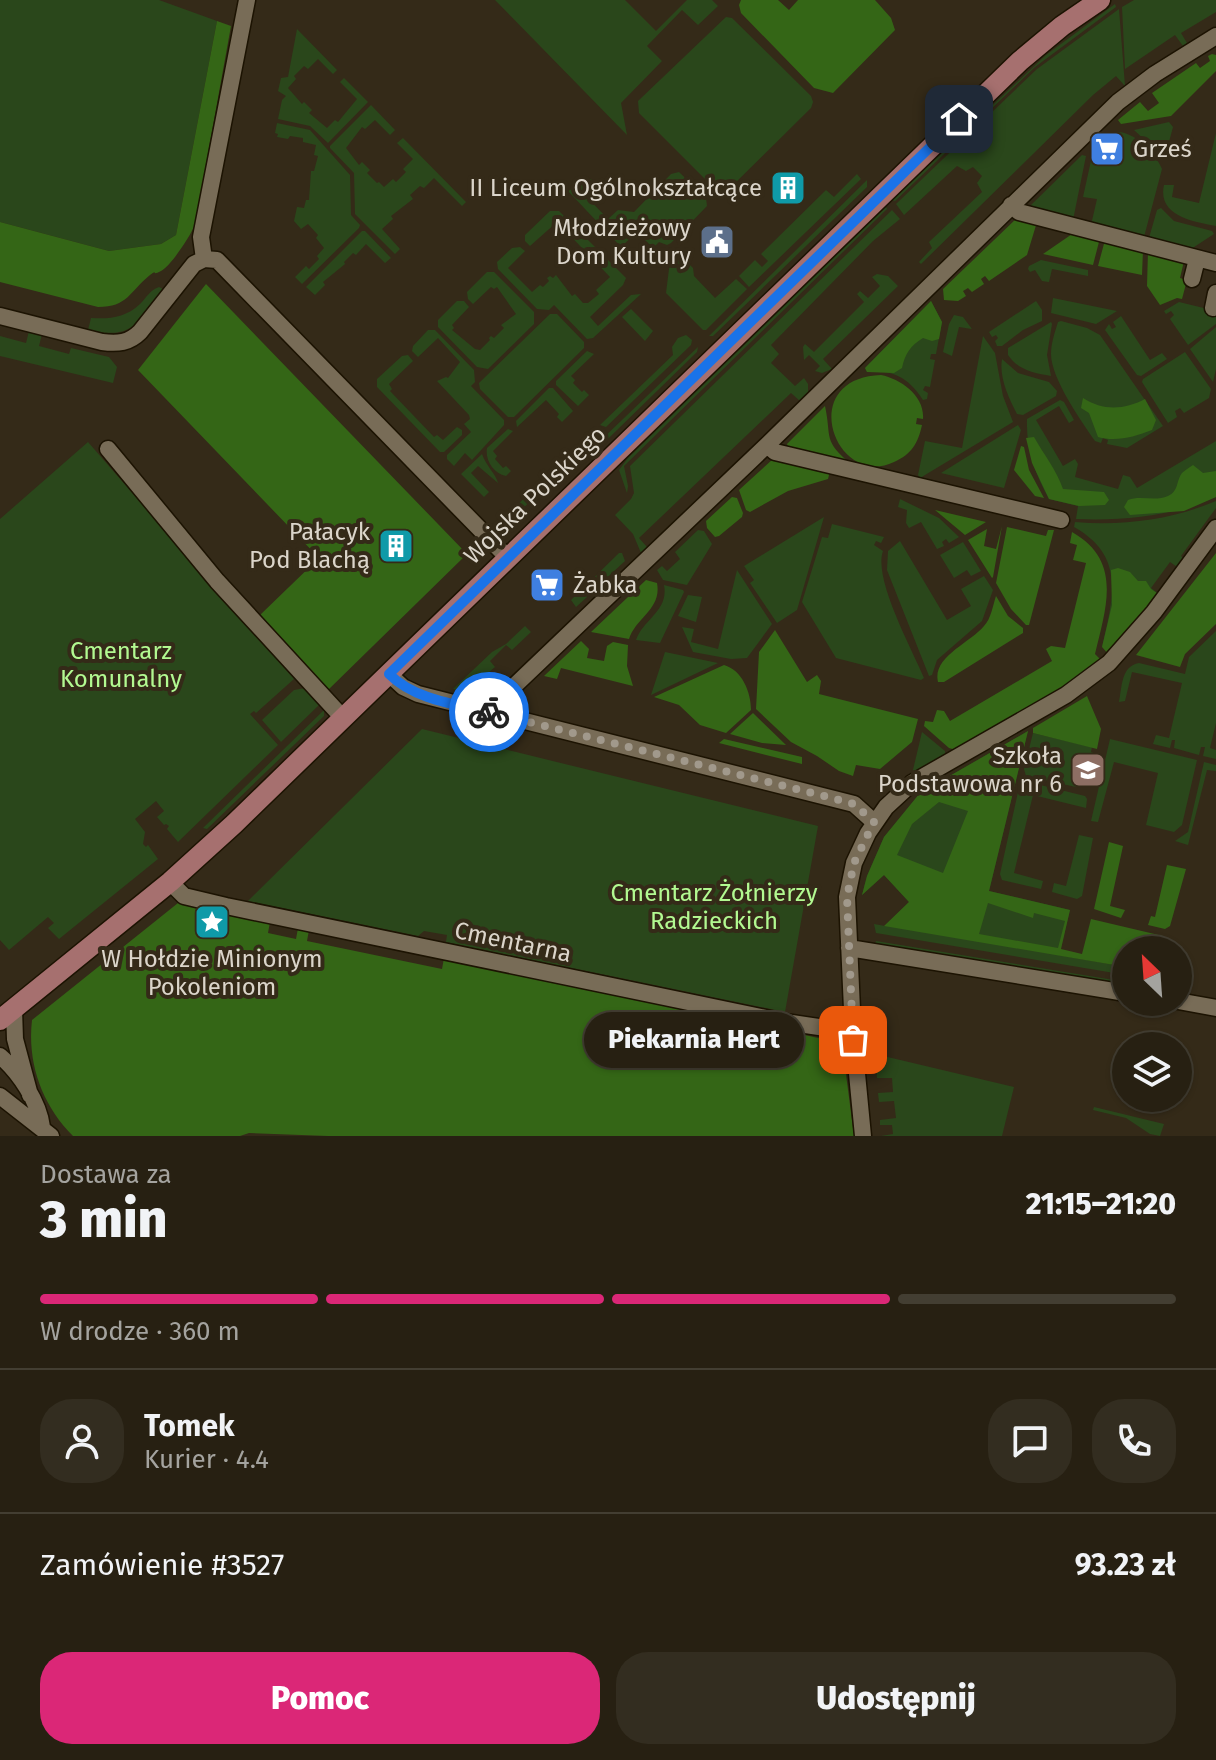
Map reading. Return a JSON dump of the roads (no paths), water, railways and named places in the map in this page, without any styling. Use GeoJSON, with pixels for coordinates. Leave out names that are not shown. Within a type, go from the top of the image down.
{"type":"FeatureCollection","features":[{"type":"Feature","properties":{"kind":"main road","name":"Wojska Polskiego"},"geometry":{"type":"LineString","coordinates":[[7,1014],[170,882],[389,674],[1020,61],[1100,0]]}},
{"type":"Feature","properties":{"kind":"street"},"geometry":{"type":"LineString","coordinates":[[204,259],[201,237],[247,0]]}},
{"type":"Feature","properties":{"kind":"street"},"geometry":{"type":"LineString","coordinates":[[487,712],[1134,89],[1216,36]]}},
{"type":"Feature","properties":{"kind":"street"},"geometry":{"type":"LineString","coordinates":[[1011,205],[1019,212],[1216,263]]}},
{"type":"Feature","properties":{"kind":"street"},"geometry":{"type":"LineString","coordinates":[[0,316],[91,339],[120,343],[140,332],[190,267],[204,259],[217,260],[508,558]]}},
{"type":"Feature","properties":{"kind":"street"},"geometry":{"type":"LineString","coordinates":[[1192,279],[1197,259]]}},
{"type":"Feature","properties":{"kind":"street"},"geometry":{"type":"LineString","coordinates":[[767,445],[775,452],[1061,520]]}},
{"type":"Feature","properties":{"kind":"street"},"geometry":{"type":"LineString","coordinates":[[108,449],[217,581],[343,718]]}},
{"type":"Feature","properties":{"kind":"street"},"geometry":{"type":"LineString","coordinates":[[863,1136],[853,1032],[847,897],[849,878],[860,847],[874,822],[912,783],[1038,711],[1099,672],[1138,633],[1216,528]]}},
{"type":"Feature","properties":{"kind":"street"},"geometry":{"type":"LineString","coordinates":[[389,674],[403,687],[418,694],[854,804],[874,822]]}},
{"type":"Feature","properties":{"kind":"street","name":"Cmentarna"},"geometry":{"type":"LineString","coordinates":[[170,882],[184,896],[785,1022],[853,1032]]}},
{"type":"Feature","properties":{"kind":"street"},"geometry":{"type":"LineString","coordinates":[[849,948],[1112,991]]}},
{"type":"Feature","properties":{"kind":"street"},"geometry":{"type":"LineString","coordinates":[[1192,1004],[1216,1008]]}},
{"type":"Feature","properties":{"kind":"street"},"geometry":{"type":"LineString","coordinates":[[7,1014],[30,1095]]}},
{"type":"Feature","properties":{"kind":"street"},"geometry":{"type":"LineString","coordinates":[[0,1056],[30,1095],[47,1132]]}},
{"type":"Feature","properties":{"kind":"street"},"geometry":{"type":"LineString","coordinates":[[0,1096],[47,1132]]}},
{"type":"Feature","properties":{"kind":"place","name":"Grześ"},"geometry":{"type":"Point","coordinates":[1107,149]}},
{"type":"Feature","properties":{"kind":"place","name":"II Liceum Ogólnokształcące"},"geometry":{"type":"Point","coordinates":[788,188]}},
{"type":"Feature","properties":{"kind":"place","name":"Młodzieżowy Dom Kultury"},"geometry":{"type":"Point","coordinates":[717,242]}},
{"type":"Feature","properties":{"kind":"place","name":"Pałacyk Pod Blachą"},"geometry":{"type":"Point","coordinates":[396,546]}},
{"type":"Feature","properties":{"kind":"place","name":"Żabka"},"geometry":{"type":"Point","coordinates":[547,585]}},
{"type":"Feature","properties":{"kind":"place","name":"Szkoła Podstawowa nr 6"},"geometry":{"type":"Point","coordinates":[1088,770]}},
{"type":"Feature","properties":{"kind":"place","name":"W Hołdzie Minionym Pokoleniom"},"geometry":{"type":"Point","coordinates":[212,922]}},
{"type":"Feature","properties":{"kind":"place","name":"Piekarnia Hert"},"geometry":{"type":"Point","coordinates":[853,1040]}},
{"type":"Feature","properties":{"kind":"park label","name":"Cmentarz Komunalny"},"geometry":{"type":"Point","coordinates":[121,665]}},
{"type":"Feature","properties":{"kind":"park label","name":"Cmentarz Żołnierzy Radzieckich"},"geometry":{"type":"Point","coordinates":[714,907]}}]}
